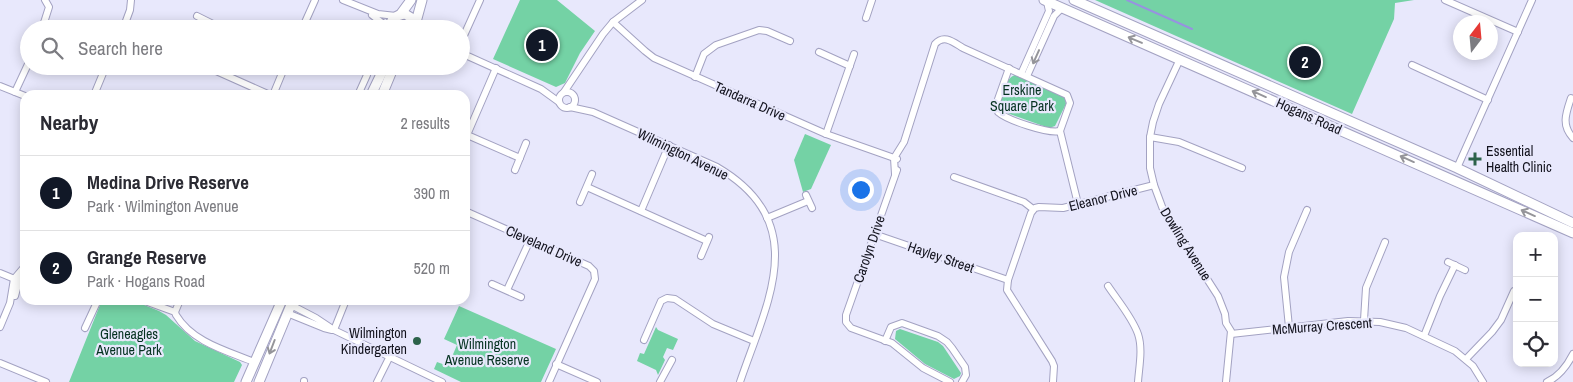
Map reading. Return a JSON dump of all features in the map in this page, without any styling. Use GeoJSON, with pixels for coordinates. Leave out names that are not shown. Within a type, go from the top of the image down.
{"type":"FeatureCollection","features":[{"type":"Feature","properties":{"kind":"street"},"geometry":{"type":"LineString","coordinates":[[45,20],[49,7],[46,0]]}},
{"type":"Feature","properties":{"kind":"street"},"geometry":{"type":"LineString","coordinates":[[126,20],[130,10],[131,0]]}},
{"type":"Feature","properties":{"kind":"street"},"geometry":{"type":"LineString","coordinates":[[306,20],[314,0]]}},
{"type":"Feature","properties":{"kind":"street"},"geometry":{"type":"LineString","coordinates":[[342,0],[378,14],[410,16],[413,20]]}},
{"type":"Feature","properties":{"kind":"street"},"geometry":{"type":"LineString","coordinates":[[393,20],[411,0]]}},
{"type":"Feature","properties":{"kind":"street"},"geometry":{"type":"LineString","coordinates":[[419,20],[422,0]]}},
{"type":"Feature","properties":{"kind":"street"},"geometry":{"type":"LineString","coordinates":[[470,22],[480,0]]}},
{"type":"Feature","properties":{"kind":"street"},"geometry":{"type":"LineString","coordinates":[[559,102],[559,96],[614,22],[642,0]]}},
{"type":"Feature","properties":{"kind":"street"},"geometry":{"type":"LineString","coordinates":[[866,18],[871,0]]}},
{"type":"Feature","properties":{"kind":"street","name":"Hogans Road"},"geometry":{"type":"LineString","coordinates":[[1074,0],[1457,168],[1573,223]]}},
{"type":"Feature","properties":{"kind":"street"},"geometry":{"type":"LineString","coordinates":[[1445,0],[1518,32]]}},
{"type":"Feature","properties":{"kind":"street"},"geometry":{"type":"LineString","coordinates":[[1452,179],[1532,0]]}},
{"type":"Feature","properties":{"kind":"street"},"geometry":{"type":"LineString","coordinates":[[1024,75],[1049,11],[1046,1]]}},
{"type":"Feature","properties":{"kind":"street","name":"Hogans Road"},"geometry":{"type":"LineString","coordinates":[[1046,1],[1573,233]]}},
{"type":"Feature","properties":{"kind":"street"},"geometry":{"type":"LineString","coordinates":[[1024,75],[1054,16],[1062,8]]}},
{"type":"Feature","properties":{"kind":"street"},"geometry":{"type":"LineString","coordinates":[[365,10],[378,20]]}},
{"type":"Feature","properties":{"kind":"street"},"geometry":{"type":"LineString","coordinates":[[197,16],[205,20]]}},
{"type":"Feature","properties":{"kind":"street","name":"Tandarra Drive"},"geometry":{"type":"LineString","coordinates":[[614,22],[650,54],[695,77],[826,134],[896,159]]}},
{"type":"Feature","properties":{"kind":"street"},"geometry":{"type":"LineString","coordinates":[[695,77],[704,54],[716,45],[754,31],[763,30],[790,40]]}},
{"type":"Feature","properties":{"kind":"street"},"geometry":{"type":"LineString","coordinates":[[936,32],[940,42],[948,39],[963,48],[1067,95],[1070,101],[1060,131],[1078,204]]}},
{"type":"Feature","properties":{"kind":"street","name":"Carolyn Drive"},"geometry":{"type":"LineString","coordinates":[[885,341],[854,330],[848,325],[846,315],[898,169],[896,159],[902,153],[934,44],[940,42]]}},
{"type":"Feature","properties":{"kind":"street","name":"Dowling Avenue"},"geometry":{"type":"LineString","coordinates":[[1185,48],[1159,104],[1150,137],[1150,168],[1164,212],[1218,296],[1231,334],[1226,382]]}},
{"type":"Feature","properties":{"kind":"street"},"geometry":{"type":"LineString","coordinates":[[819,51],[850,66]]}},
{"type":"Feature","properties":{"kind":"street"},"geometry":{"type":"LineString","coordinates":[[826,134],[854,54]]}},
{"type":"Feature","properties":{"kind":"street"},"geometry":{"type":"LineString","coordinates":[[470,57],[541,89],[563,107],[570,107],[574,103],[577,74]]}},
{"type":"Feature","properties":{"kind":"street"},"geometry":{"type":"LineString","coordinates":[[1209,72],[1213,61]]}},
{"type":"Feature","properties":{"kind":"street"},"geometry":{"type":"LineString","coordinates":[[1412,65],[1488,100]]}},
{"type":"Feature","properties":{"kind":"street"},"geometry":{"type":"LineString","coordinates":[[470,125],[496,68]]}},
{"type":"Feature","properties":{"kind":"street"},"geometry":{"type":"LineString","coordinates":[[1009,68],[997,102],[998,112],[1006,117],[1048,131],[1060,131]]}},
{"type":"Feature","properties":{"kind":"street"},"geometry":{"type":"LineString","coordinates":[[15,92],[23,75]]}},
{"type":"Feature","properties":{"kind":"street"},"geometry":{"type":"LineString","coordinates":[[96,90],[102,75]]}},
{"type":"Feature","properties":{"kind":"street"},"geometry":{"type":"LineString","coordinates":[[226,75],[260,90]]}},
{"type":"Feature","properties":{"kind":"street"},"geometry":{"type":"LineString","coordinates":[[273,90],[281,75]]}},
{"type":"Feature","properties":{"kind":"street"},"geometry":{"type":"LineString","coordinates":[[360,90],[367,75]]}},
{"type":"Feature","properties":{"kind":"street"},"geometry":{"type":"LineString","coordinates":[[373,90],[381,75]]}},
{"type":"Feature","properties":{"kind":"street"},"geometry":{"type":"LineString","coordinates":[[384,90],[390,75]]}},
{"type":"Feature","properties":{"kind":"street"},"geometry":{"type":"LineString","coordinates":[[0,86],[20,94]]}},
{"type":"Feature","properties":{"kind":"street"},"geometry":{"type":"LineString","coordinates":[[541,89],[570,92],[575,98]]}},
{"type":"Feature","properties":{"kind":"street","name":"Wilmington Avenue"},"geometry":{"type":"LineString","coordinates":[[575,98],[593,112]]}},
{"type":"Feature","properties":{"kind":"street"},"geometry":{"type":"LineString","coordinates":[[1571,98],[1564,121],[1568,132],[1573,138]]}},
{"type":"Feature","properties":{"kind":"street","name":"Wilmington Avenue"},"geometry":{"type":"LineString","coordinates":[[570,107],[593,112],[717,167],[731,175],[751,194],[767,218],[774,239],[776,253],[774,280],[767,308],[740,382]]}},
{"type":"Feature","properties":{"kind":"street"},"geometry":{"type":"LineString","coordinates":[[470,136],[520,158]]}},
{"type":"Feature","properties":{"kind":"street"},"geometry":{"type":"LineString","coordinates":[[1150,137],[1179,142],[1242,168]]}},
{"type":"Feature","properties":{"kind":"street"},"geometry":{"type":"LineString","coordinates":[[515,170],[526,143]]}},
{"type":"Feature","properties":{"kind":"street"},"geometry":{"type":"LineString","coordinates":[[641,211],[669,145]]}},
{"type":"Feature","properties":{"kind":"street"},"geometry":{"type":"LineString","coordinates":[[580,202],[592,174]]}},
{"type":"Feature","properties":{"kind":"street"},"geometry":{"type":"LineString","coordinates":[[954,177],[1024,202],[1033,209],[1007,286],[1008,294],[1052,361],[1054,366],[1053,382]]}},
{"type":"Feature","properties":{"kind":"street","name":"Eleanor Drive"},"geometry":{"type":"LineString","coordinates":[[1033,209],[1039,207],[1063,208],[1154,185]]}},
{"type":"Feature","properties":{"kind":"street"},"geometry":{"type":"LineString","coordinates":[[587,187],[708,239],[701,256]]}},
{"type":"Feature","properties":{"kind":"street"},"geometry":{"type":"LineString","coordinates":[[767,218],[807,198],[812,208]]}},
{"type":"Feature","properties":{"kind":"street"},"geometry":{"type":"LineString","coordinates":[[1289,327],[1284,277],[1290,252],[1308,210]]}},
{"type":"Feature","properties":{"kind":"street","name":"Cleveland Drive"},"geometry":{"type":"LineString","coordinates":[[470,213],[589,266],[594,270],[595,279],[548,382]]}},
{"type":"Feature","properties":{"kind":"street","name":"Hayley Street"},"geometry":{"type":"LineString","coordinates":[[874,234],[1008,280]]}},
{"type":"Feature","properties":{"kind":"street"},"geometry":{"type":"LineString","coordinates":[[507,290],[530,240]]}},
{"type":"Feature","properties":{"kind":"street"},"geometry":{"type":"LineString","coordinates":[[1364,320],[1366,288],[1385,242]]}},
{"type":"Feature","properties":{"kind":"street"},"geometry":{"type":"LineString","coordinates":[[1448,262],[1465,270]]}},
{"type":"Feature","properties":{"kind":"street"},"geometry":{"type":"LineString","coordinates":[[1424,336],[1440,296],[1456,265]]}},
{"type":"Feature","properties":{"kind":"street"},"geometry":{"type":"LineString","coordinates":[[0,273],[16,280]]}},
{"type":"Feature","properties":{"kind":"street"},"geometry":{"type":"LineString","coordinates":[[0,327],[10,303],[16,280],[20,274]]}},
{"type":"Feature","properties":{"kind":"street"},"geometry":{"type":"LineString","coordinates":[[16,280],[20,277]]}},
{"type":"Feature","properties":{"kind":"street"},"geometry":{"type":"LineString","coordinates":[[492,284],[521,296]]}},
{"type":"Feature","properties":{"kind":"street"},"geometry":{"type":"LineString","coordinates":[[1108,286],[1133,323],[1138,335],[1140,354],[1138,382]]}},
{"type":"Feature","properties":{"kind":"street"},"geometry":{"type":"LineString","coordinates":[[1506,286],[1513,290]]}},
{"type":"Feature","properties":{"kind":"street"},"geometry":{"type":"LineString","coordinates":[[1466,359],[1501,320],[1513,295]]}},
{"type":"Feature","properties":{"kind":"street"},"geometry":{"type":"LineString","coordinates":[[644,340],[661,301],[667,298],[683,304],[713,324],[754,341]]}},
{"type":"Feature","properties":{"kind":"street"},"geometry":{"type":"LineString","coordinates":[[84,330],[96,305]]}},
{"type":"Feature","properties":{"kind":"street"},"geometry":{"type":"LineString","coordinates":[[156,305],[175,312],[183,324],[203,341],[254,362]]}},
{"type":"Feature","properties":{"kind":"street"},"geometry":{"type":"LineString","coordinates":[[175,312],[178,305]]}},
{"type":"Feature","properties":{"kind":"street"},"geometry":{"type":"LineString","coordinates":[[286,305],[315,321],[442,382]]}},
{"type":"Feature","properties":{"kind":"street"},"geometry":{"type":"LineString","coordinates":[[246,382],[263,342],[286,305]]}},
{"type":"Feature","properties":{"kind":"street"},"geometry":{"type":"LineString","coordinates":[[259,382],[286,305]]}},
{"type":"Feature","properties":{"kind":"street"},"geometry":{"type":"LineString","coordinates":[[334,330],[344,305]]}},
{"type":"Feature","properties":{"kind":"street","name":"McMurray Crescent"},"geometry":{"type":"LineString","coordinates":[[1231,334],[1364,320],[1393,324],[1455,350],[1473,366],[1483,382]]}},
{"type":"Feature","properties":{"kind":"street"},"geometry":{"type":"LineString","coordinates":[[950,382],[923,368],[898,347],[885,341],[891,327],[902,323],[938,336],[947,342],[965,367],[966,375],[962,382]]}},
{"type":"Feature","properties":{"kind":"street"},"geometry":{"type":"LineString","coordinates":[[1547,382],[1558,376],[1573,354]]}},
{"type":"Feature","properties":{"kind":"street"},"geometry":{"type":"LineString","coordinates":[[377,382],[390,356]]}},
{"type":"Feature","properties":{"kind":"street"},"geometry":{"type":"LineString","coordinates":[[660,382],[672,360]]}},
{"type":"Feature","properties":{"kind":"street"},"geometry":{"type":"LineString","coordinates":[[0,363],[46,382]]}},
{"type":"Feature","properties":{"kind":"street"},"geometry":{"type":"LineString","coordinates":[[556,364],[597,382]]}},
{"type":"Feature","properties":{"kind":"green space"},"geometry":{"type":"Polygon","coordinates":[[[520,0],[557,0],[595,31],[580,53],[565,83],[556,87],[493,59],[520,0]]]}},
{"type":"Feature","properties":{"kind":"green space"},"geometry":{"type":"Polygon","coordinates":[[[1095,0],[1414,0],[1395,3],[1394,19],[1352,114],[1095,0]]]}},
{"type":"Feature","properties":{"kind":"green space","name":"Erskine Square Park"},"geometry":{"type":"Polygon","coordinates":[[[1015,75],[1065,97],[1066,104],[1055,126],[1049,128],[1007,113],[1001,109],[1001,100],[1008,80],[1015,75]]]}},
{"type":"Feature","properties":{"kind":"green space"},"geometry":{"type":"Polygon","coordinates":[[[805,134],[831,145],[811,189],[803,192],[794,160],[805,134]]]}},
{"type":"Feature","properties":{"kind":"green space","name":"Gleneagles Avenue Park"},"geometry":{"type":"Polygon","coordinates":[[[100,305],[144,305],[159,311],[195,341],[240,362],[242,365],[234,382],[69,382],[100,305]]]}},
{"type":"Feature","properties":{"kind":"green space","name":"Wilmington Avenue Reserve"},"geometry":{"type":"Polygon","coordinates":[[[459,306],[556,349],[541,382],[461,382],[434,369],[437,362],[448,366],[457,345],[444,339],[459,306]]]}},
{"type":"Feature","properties":{"kind":"green space"},"geometry":{"type":"Polygon","coordinates":[[[656,327],[658,330],[678,339],[673,350],[667,348],[663,357],[665,360],[658,375],[656,370],[637,361],[640,353],[644,354],[656,327]]]}},
{"type":"Feature","properties":{"kind":"green space"},"geometry":{"type":"Polygon","coordinates":[[[900,329],[938,342],[943,346],[961,373],[960,376],[954,379],[925,364],[895,339],[896,331],[900,329]]]}},
{"type":"Feature","properties":{"kind":"waterway"},"geometry":{"type":"LineString","coordinates":[[1127,0],[1192,29]]}},
{"type":"Feature","properties":{"kind":"place","name":"Medina Drive Reserve"},"geometry":{"type":"Point","coordinates":[542,45]}},
{"type":"Feature","properties":{"kind":"place","name":"Grange Reserve"},"geometry":{"type":"Point","coordinates":[1305,62]}},
{"type":"Feature","properties":{"kind":"place","name":"Essential Health Clinic"},"geometry":{"type":"Point","coordinates":[1475,159]}},
{"type":"Feature","properties":{"kind":"place","name":"Wilmington Kindergarten"},"geometry":{"type":"Point","coordinates":[417,341]}}]}
